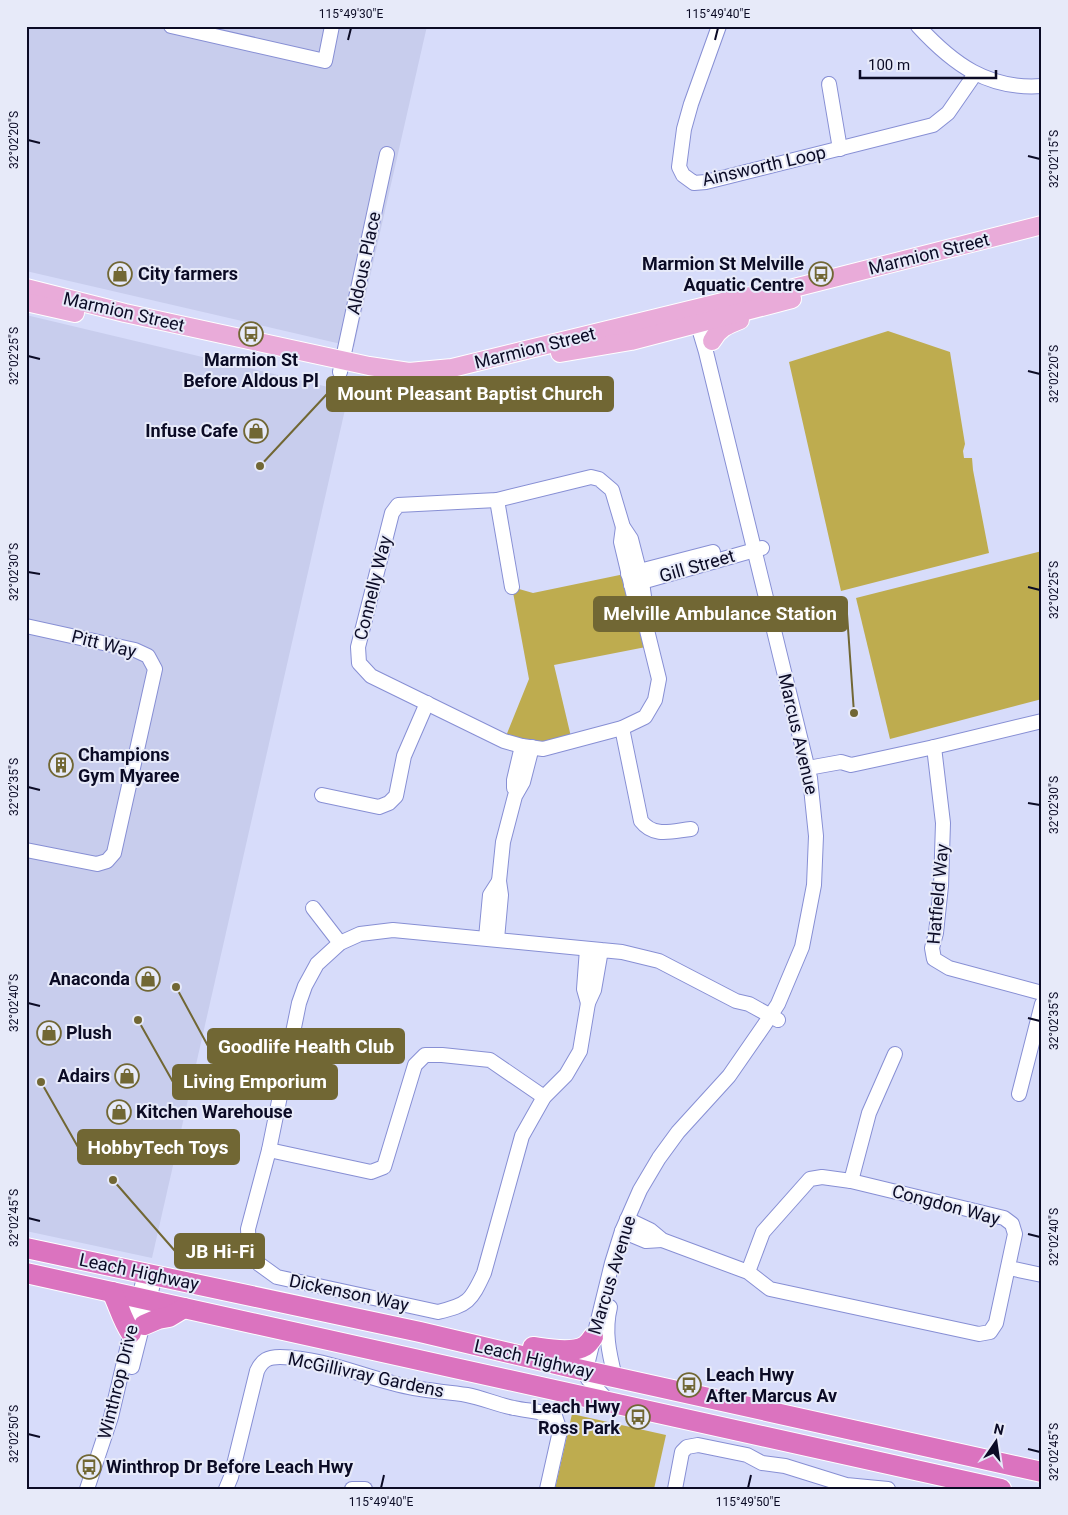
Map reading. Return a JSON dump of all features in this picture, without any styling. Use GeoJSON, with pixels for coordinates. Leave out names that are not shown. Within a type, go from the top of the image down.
{"type":"FeatureCollection","features":[{"type":"Feature","properties":{"kind":"highway","name":"Leach Highway"},"geometry":{"type":"LineString","coordinates":[[26,1248],[420,1332],[1042,1472]]}},
{"type":"Feature","properties":{"kind":"highway","name":"Leach Highway"},"geometry":{"type":"LineString","coordinates":[[26,1273],[992,1487]]}},
{"type":"Feature","properties":{"kind":"highway"},"geometry":{"type":"LineString","coordinates":[[112,1292],[120,1308],[122,1322],[137,1329],[158,1319],[169,1317],[184,1308]]}},
{"type":"Feature","properties":{"kind":"highway"},"geometry":{"type":"LineString","coordinates":[[420,1332],[453,1332],[522,1346],[559,1350],[584,1347],[593,1337]]}},
{"type":"Feature","properties":{"kind":"highway"},"geometry":{"type":"LineString","coordinates":[[824,1423],[840,1435],[926,1456],[927,1464],[920,1470]]}},
{"type":"Feature","properties":{"kind":"highway"},"geometry":{"type":"LineString","coordinates":[[988,1460],[992,1487]]}},
{"type":"Feature","properties":{"kind":"main road","name":"Marmion Street"},"geometry":{"type":"LineString","coordinates":[[700,315],[739,298],[782,291],[1042,225]]}},
{"type":"Feature","properties":{"kind":"main road","name":"Marmion Street"},"geometry":{"type":"LineString","coordinates":[[26,302],[341,366],[409,372],[452,368],[700,315],[794,299],[1042,237]]}},
{"type":"Feature","properties":{"kind":"main road","name":"Marmion Street"},"geometry":{"type":"LineString","coordinates":[[26,288],[341,366]]}},
{"type":"Feature","properties":{"kind":"main road"},"geometry":{"type":"LineString","coordinates":[[712,341],[724,326],[794,299]]}},
{"type":"Feature","properties":{"kind":"street"},"geometry":{"type":"LineString","coordinates":[[171,26],[325,61],[332,26]]}},
{"type":"Feature","properties":{"kind":"street","name":"Ainsworth Loop"},"geometry":{"type":"LineString","coordinates":[[719,26],[684,129],[679,167],[683,176],[694,183],[706,182],[933,125],[948,112],[975,74]]}},
{"type":"Feature","properties":{"kind":"street"},"geometry":{"type":"LineString","coordinates":[[918,26],[951,58],[975,74],[1001,83],[1018,86],[1042,86]]}},
{"type":"Feature","properties":{"kind":"street"},"geometry":{"type":"LineString","coordinates":[[829,84],[840,149]]}},
{"type":"Feature","properties":{"kind":"street","name":"Aldous Place"},"geometry":{"type":"LineString","coordinates":[[341,366],[386,154]]}},
{"type":"Feature","properties":{"kind":"street","name":"Marcus Avenue"},"geometry":{"type":"LineString","coordinates":[[700,315],[712,341],[757,545]]}},
{"type":"Feature","properties":{"kind":"street","name":"Marcus Avenue"},"geometry":{"type":"LineString","coordinates":[[615,1377],[606,1324],[628,1227],[640,1190],[658,1158],[678,1132],[729,1076],[772,1022],[802,946],[814,885],[816,836],[813,772],[757,545],[706,352],[700,315]]}},
{"type":"Feature","properties":{"kind":"street","name":"Connelly Way"},"geometry":{"type":"LineString","coordinates":[[591,477],[599,479],[612,490],[623,527],[621,542],[645,604],[643,614],[659,679],[655,700],[645,717],[622,728],[542,748],[527,747],[504,741],[371,676],[359,663],[358,647],[392,513],[398,505],[497,500],[591,477]]}},
{"type":"Feature","properties":{"kind":"street"},"geometry":{"type":"LineString","coordinates":[[497,500],[512,587]]}},
{"type":"Feature","properties":{"kind":"street","name":"Gill Street"},"geometry":{"type":"LineString","coordinates":[[635,578],[757,545]]}},
{"type":"Feature","properties":{"kind":"street","name":"Pitt Way"},"geometry":{"type":"LineString","coordinates":[[26,626],[135,650],[148,656],[155,670],[114,853],[107,861],[90,864],[26,850]]}},
{"type":"Feature","properties":{"kind":"street"},"geometry":{"type":"LineString","coordinates":[[322,795],[379,807],[388,803],[396,796],[404,756],[427,703]]}},
{"type":"Feature","properties":{"kind":"street"},"geometry":{"type":"LineString","coordinates":[[813,772],[841,762],[851,765],[1042,721]]}},
{"type":"Feature","properties":{"kind":"street"},"geometry":{"type":"LineString","coordinates":[[622,728],[641,821],[647,828],[657,833],[691,829]]}},
{"type":"Feature","properties":{"kind":"street"},"geometry":{"type":"LineString","coordinates":[[492,938],[501,895],[499,881],[503,842],[515,796],[514,780],[527,747]]}},
{"type":"Feature","properties":{"kind":"street","name":"Hatfield Way"},"geometry":{"type":"LineString","coordinates":[[934,747],[943,823],[941,886],[936,933],[932,948],[934,959],[949,968],[1042,993]]}},
{"type":"Feature","properties":{"kind":"street"},"geometry":{"type":"LineString","coordinates":[[313,908],[340,943]]}},
{"type":"Feature","properties":{"kind":"street","name":"Dickenson Way"},"geometry":{"type":"LineString","coordinates":[[594,950],[594,990],[588,1003],[580,1051],[566,1075],[544,1097],[522,1136],[484,1273],[474,1295],[460,1307],[438,1312],[277,1277],[259,1264],[249,1249],[248,1230],[269,1150],[299,1003],[305,986],[317,964],[340,943],[360,934],[393,930],[492,938],[622,952],[659,961],[736,1001],[747,1013],[772,1022]]}},
{"type":"Feature","properties":{"kind":"street"},"geometry":{"type":"LineString","coordinates":[[1019,1094],[1042,1004]]}},
{"type":"Feature","properties":{"kind":"street"},"geometry":{"type":"LineString","coordinates":[[852,1181],[869,1113],[895,1054]]}},
{"type":"Feature","properties":{"kind":"street"},"geometry":{"type":"LineString","coordinates":[[269,1150],[371,1172],[384,1167],[415,1065],[425,1055],[490,1060],[544,1097]]}},
{"type":"Feature","properties":{"kind":"street","name":"Congdon Way"},"geometry":{"type":"LineString","coordinates":[[628,1227],[650,1230],[662,1240],[748,1272],[770,1289],[979,1334],[990,1332],[996,1323],[1015,1234],[1012,1224],[1004,1218],[852,1181],[822,1177],[810,1179],[763,1232],[748,1272]]}},
{"type":"Feature","properties":{"kind":"street","name":"Marcus Avenue"},"geometry":{"type":"LineString","coordinates":[[587,1371],[593,1337],[612,1263],[628,1227]]}},
{"type":"Feature","properties":{"kind":"street"},"geometry":{"type":"LineString","coordinates":[[1009,1268],[1042,1275]]}},
{"type":"Feature","properties":{"kind":"street","name":"Winthrop Drive"},"geometry":{"type":"LineString","coordinates":[[94,1489],[120,1412],[150,1274]]}},
{"type":"Feature","properties":{"kind":"street","name":"Winthrop Drive"},"geometry":{"type":"LineString","coordinates":[[87,1489],[137,1329]]}},
{"type":"Feature","properties":{"kind":"street","name":"McGillivray Gardens"},"geometry":{"type":"LineString","coordinates":[[226,1489],[231,1477],[257,1371],[261,1362],[267,1358],[279,1357],[329,1364],[413,1388],[468,1395],[505,1406],[527,1411],[545,1412],[555,1416],[560,1430],[547,1489]]}},
{"type":"Feature","properties":{"kind":"street"},"geometry":{"type":"LineString","coordinates":[[587,1371],[588,1379],[608,1401]]}},
{"type":"Feature","properties":{"kind":"street"},"geometry":{"type":"LineString","coordinates":[[675,1489],[682,1452],[687,1447],[698,1445],[746,1455],[762,1463],[785,1466],[846,1485],[888,1489]]}},
{"type":"Feature","properties":{"kind":"street"},"geometry":{"type":"LineString","coordinates":[[352,1489],[365,1489]]}},
{"type":"Feature","properties":{"kind":"shaded area"},"geometry":{"type":"Polygon","coordinates":[[[26,26],[427,26],[354,347],[26,271],[26,26]]]}},
{"type":"Feature","properties":{"kind":"shaded area"},"geometry":{"type":"Polygon","coordinates":[[[26,315],[349,392],[152,1258],[26,1231],[26,315]]]}},
{"type":"Feature","properties":{"kind":"shaded area"},"geometry":{"type":"Polygon","coordinates":[[[888,331],[950,352],[965,444],[964,458],[972,458],[989,553],[841,591],[789,362],[888,331]]]}},
{"type":"Feature","properties":{"kind":"shaded area"},"geometry":{"type":"Polygon","coordinates":[[[1042,551],[1042,699],[890,739],[856,598],[1042,551]]]}},
{"type":"Feature","properties":{"kind":"shaded area"},"geometry":{"type":"Polygon","coordinates":[[[639,571],[651,646],[554,665],[572,741],[543,749],[504,741],[529,679],[512,587],[533,593],[639,571]]]}},
{"type":"Feature","properties":{"kind":"shaded area"},"geometry":{"type":"Polygon","coordinates":[[[572,1414],[666,1435],[654,1489],[555,1489],[572,1414]]]}},
{"type":"Feature","properties":{"kind":"place","name":"City farmers"},"geometry":{"type":"Point","coordinates":[120,274]}},
{"type":"Feature","properties":{"kind":"place","name":"Marmion St Melville Aquatic Centre"},"geometry":{"type":"Point","coordinates":[821,274]}},
{"type":"Feature","properties":{"kind":"place","name":"Marmion St Before Aldous Pl"},"geometry":{"type":"Point","coordinates":[251,334]}},
{"type":"Feature","properties":{"kind":"place","name":"Infuse Cafe"},"geometry":{"type":"Point","coordinates":[256,431]}},
{"type":"Feature","properties":{"kind":"place","name":"Mount Pleasant Baptist Church"},"geometry":{"type":"Point","coordinates":[260,466]}},
{"type":"Feature","properties":{"kind":"place","name":"Melville Ambulance Station"},"geometry":{"type":"Point","coordinates":[854,713]}},
{"type":"Feature","properties":{"kind":"place","name":"Champions Gym Myaree"},"geometry":{"type":"Point","coordinates":[61,765]}},
{"type":"Feature","properties":{"kind":"place","name":"Anaconda"},"geometry":{"type":"Point","coordinates":[148,979]}},
{"type":"Feature","properties":{"kind":"place","name":"Goodlife Health Club"},"geometry":{"type":"Point","coordinates":[176,987]}},
{"type":"Feature","properties":{"kind":"place","name":"Living Emporium"},"geometry":{"type":"Point","coordinates":[138,1020]}},
{"type":"Feature","properties":{"kind":"place","name":"Plush"},"geometry":{"type":"Point","coordinates":[49,1033]}},
{"type":"Feature","properties":{"kind":"place","name":"Adairs"},"geometry":{"type":"Point","coordinates":[127,1076]}},
{"type":"Feature","properties":{"kind":"place","name":"HobbyTech Toys"},"geometry":{"type":"Point","coordinates":[41,1082]}},
{"type":"Feature","properties":{"kind":"place","name":"Kitchen Warehouse"},"geometry":{"type":"Point","coordinates":[119,1112]}},
{"type":"Feature","properties":{"kind":"place","name":"JB Hi-Fi"},"geometry":{"type":"Point","coordinates":[113,1180]}},
{"type":"Feature","properties":{"kind":"place","name":"Leach Hwy After Marcus Av"},"geometry":{"type":"Point","coordinates":[689,1385]}},
{"type":"Feature","properties":{"kind":"place","name":"Leach Hwy Ross Park"},"geometry":{"type":"Point","coordinates":[638,1417]}},
{"type":"Feature","properties":{"kind":"place","name":"Winthrop Dr Before Leach Hwy"},"geometry":{"type":"Point","coordinates":[89,1467]}}]}
